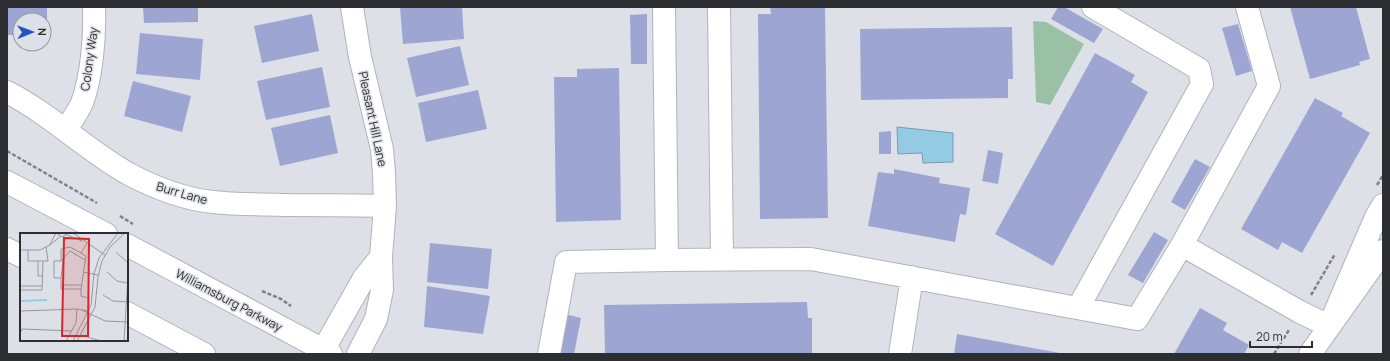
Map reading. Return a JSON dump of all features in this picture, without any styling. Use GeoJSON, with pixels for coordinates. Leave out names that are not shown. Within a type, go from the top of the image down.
{"type":"FeatureCollection","features":[{"type":"Feature","properties":{"kind":"street","name":"Colony Way"},"geometry":{"type":"LineString","coordinates":[[66,130],[82,104],[87,86],[93,39],[94,7]]}},
{"type":"Feature","properties":{"kind":"street","name":"Pleasant Hill Lane"},"geometry":{"type":"LineString","coordinates":[[352,7],[360,57],[382,149],[385,206],[382,256],[382,290],[376,318],[358,354]]}},
{"type":"Feature","properties":{"kind":"street"},"geometry":{"type":"LineString","coordinates":[[664,7],[667,260]]}},
{"type":"Feature","properties":{"kind":"street"},"geometry":{"type":"LineString","coordinates":[[719,7],[722,260]]}},
{"type":"Feature","properties":{"kind":"street"},"geometry":{"type":"LineString","coordinates":[[1078,308],[1202,84],[1199,69],[1093,7]]}},
{"type":"Feature","properties":{"kind":"street"},"geometry":{"type":"LineString","coordinates":[[549,354],[566,262],[811,259],[1137,319],[1182,245],[1269,86],[1247,7]]}},
{"type":"Feature","properties":{"kind":"street","name":"Burr Lane"},"geometry":{"type":"LineString","coordinates":[[7,92],[38,109],[103,157],[128,173],[155,186],[183,196],[212,202],[240,204],[385,206]]}},
{"type":"Feature","properties":{"kind":"street"},"geometry":{"type":"LineString","coordinates":[[7,182],[104,233]]}},
{"type":"Feature","properties":{"kind":"street"},"geometry":{"type":"LineString","coordinates":[[1329,326],[1376,217],[1379,197]]}},
{"type":"Feature","properties":{"kind":"street"},"geometry":{"type":"LineString","coordinates":[[1182,245],[1300,312],[1329,326]]}},
{"type":"Feature","properties":{"kind":"street","name":"Williamsburg Parkway"},"geometry":{"type":"LineString","coordinates":[[128,246],[325,353]]}},
{"type":"Feature","properties":{"kind":"street"},"geometry":{"type":"LineString","coordinates":[[7,249],[20,256]]}},
{"type":"Feature","properties":{"kind":"street"},"geometry":{"type":"LineString","coordinates":[[1310,354],[1383,251]]}},
{"type":"Feature","properties":{"kind":"street"},"geometry":{"type":"LineString","coordinates":[[325,353],[364,278],[382,256]]}},
{"type":"Feature","properties":{"kind":"street"},"geometry":{"type":"LineString","coordinates":[[900,354],[912,277]]}},
{"type":"Feature","properties":{"kind":"street"},"geometry":{"type":"LineString","coordinates":[[128,314],[204,354]]}},
{"type":"Feature","properties":{"kind":"path"},"geometry":{"type":"LineString","coordinates":[[1379,197],[1383,175]]}},
{"type":"Feature","properties":{"kind":"path"},"geometry":{"type":"LineString","coordinates":[[1274,354],[1335,254]]}},
{"type":"Feature","properties":{"kind":"green space"},"geometry":{"type":"Polygon","coordinates":[[[1033,21],[1046,22],[1084,44],[1050,105],[1036,102],[1033,21]]]}},
{"type":"Feature","properties":{"kind":"water"},"geometry":{"type":"Polygon","coordinates":[[[897,127],[953,133],[953,162],[923,163],[922,153],[898,154],[897,127]]]}},
{"type":"Feature","properties":{"kind":"building"},"geometry":{"type":"Polygon","coordinates":[[[7,7],[47,7],[47,12],[12,12],[12,35],[7,35],[7,7]]]}},
{"type":"Feature","properties":{"kind":"building"},"geometry":{"type":"Polygon","coordinates":[[[143,7],[198,7],[198,22],[144,23],[143,7]]]}},
{"type":"Feature","properties":{"kind":"building"},"geometry":{"type":"Polygon","coordinates":[[[400,7],[462,7],[464,39],[403,44],[400,7]]]}},
{"type":"Feature","properties":{"kind":"building"},"geometry":{"type":"Polygon","coordinates":[[[770,7],[825,7],[828,218],[760,219],[758,14],[771,14],[770,7]]]}},
{"type":"Feature","properties":{"kind":"building"},"geometry":{"type":"Polygon","coordinates":[[[1058,7],[1064,7],[1103,29],[1094,43],[1051,19],[1058,7]]]}},
{"type":"Feature","properties":{"kind":"building"},"geometry":{"type":"Polygon","coordinates":[[[1290,7],[1356,7],[1370,59],[1359,62],[1360,65],[1310,79],[1290,7]]]}},
{"type":"Feature","properties":{"kind":"building"},"geometry":{"type":"Polygon","coordinates":[[[312,14],[319,51],[262,63],[254,26],[312,14]]]}},
{"type":"Feature","properties":{"kind":"building"},"geometry":{"type":"Polygon","coordinates":[[[647,14],[647,64],[631,64],[630,15],[647,14]]]}},
{"type":"Feature","properties":{"kind":"building"},"geometry":{"type":"Polygon","coordinates":[[[1238,24],[1252,71],[1236,76],[1222,28],[1238,24]]]}},
{"type":"Feature","properties":{"kind":"building"},"geometry":{"type":"Polygon","coordinates":[[[1012,27],[1013,79],[1008,79],[1008,98],[861,100],[860,29],[1012,27]]]}},
{"type":"Feature","properties":{"kind":"building"},"geometry":{"type":"Polygon","coordinates":[[[140,33],[203,39],[200,80],[136,74],[140,33]]]}},
{"type":"Feature","properties":{"kind":"building"},"geometry":{"type":"Polygon","coordinates":[[[460,46],[469,85],[416,97],[407,58],[460,46]]]}},
{"type":"Feature","properties":{"kind":"building"},"geometry":{"type":"Polygon","coordinates":[[[1095,53],[1135,75],[1131,82],[1148,92],[1053,266],[995,234],[1095,53]]]}},
{"type":"Feature","properties":{"kind":"building"},"geometry":{"type":"Polygon","coordinates":[[[322,67],[330,107],[266,120],[257,81],[322,67]]]}},
{"type":"Feature","properties":{"kind":"building"},"geometry":{"type":"Polygon","coordinates":[[[619,68],[621,220],[556,222],[554,77],[577,77],[577,69],[619,68]]]}},
{"type":"Feature","properties":{"kind":"building"},"geometry":{"type":"Polygon","coordinates":[[[133,81],[191,96],[182,132],[124,116],[133,81]]]}},
{"type":"Feature","properties":{"kind":"building"},"geometry":{"type":"Polygon","coordinates":[[[478,90],[487,129],[426,142],[418,103],[478,90]]]}},
{"type":"Feature","properties":{"kind":"building"},"geometry":{"type":"Polygon","coordinates":[[[1315,98],[1343,113],[1341,116],[1370,133],[1302,253],[1282,242],[1278,250],[1241,229],[1315,98]]]}},
{"type":"Feature","properties":{"kind":"building"},"geometry":{"type":"Polygon","coordinates":[[[330,115],[338,153],[280,166],[271,128],[330,115]]]}},
{"type":"Feature","properties":{"kind":"building"},"geometry":{"type":"Polygon","coordinates":[[[891,131],[891,154],[879,154],[879,132],[891,131]]]}},
{"type":"Feature","properties":{"kind":"building"},"geometry":{"type":"Polygon","coordinates":[[[988,150],[1003,153],[998,184],[982,181],[988,150]]]}},
{"type":"Feature","properties":{"kind":"building"},"geometry":{"type":"Polygon","coordinates":[[[1195,159],[1210,167],[1185,210],[1171,202],[1195,159]]]}},
{"type":"Feature","properties":{"kind":"building"},"geometry":{"type":"Polygon","coordinates":[[[894,169],[940,178],[939,183],[970,188],[966,215],[960,214],[955,242],[868,226],[878,172],[894,174],[894,169]]]}},
{"type":"Feature","properties":{"kind":"building"},"geometry":{"type":"Polygon","coordinates":[[[1154,232],[1168,240],[1143,283],[1128,275],[1154,232]]]}},
{"type":"Feature","properties":{"kind":"building"},"geometry":{"type":"Polygon","coordinates":[[[430,243],[492,249],[488,289],[427,282],[430,243]]]}},
{"type":"Feature","properties":{"kind":"building"},"geometry":{"type":"Polygon","coordinates":[[[427,286],[490,296],[483,334],[424,327],[427,286]]]}},
{"type":"Feature","properties":{"kind":"building"},"geometry":{"type":"Polygon","coordinates":[[[807,302],[808,318],[812,318],[812,354],[605,354],[604,305],[807,302]]]}},
{"type":"Feature","properties":{"kind":"building"},"geometry":{"type":"Polygon","coordinates":[[[1200,308],[1227,323],[1223,330],[1249,345],[1244,354],[1174,354],[1200,308]]]}},
{"type":"Feature","properties":{"kind":"building"},"geometry":{"type":"Polygon","coordinates":[[[565,314],[581,318],[574,354],[557,354],[565,314]]]}},
{"type":"Feature","properties":{"kind":"building"},"geometry":{"type":"Polygon","coordinates":[[[957,334],[1060,353],[1060,354],[954,354],[957,334]]]}}]}
